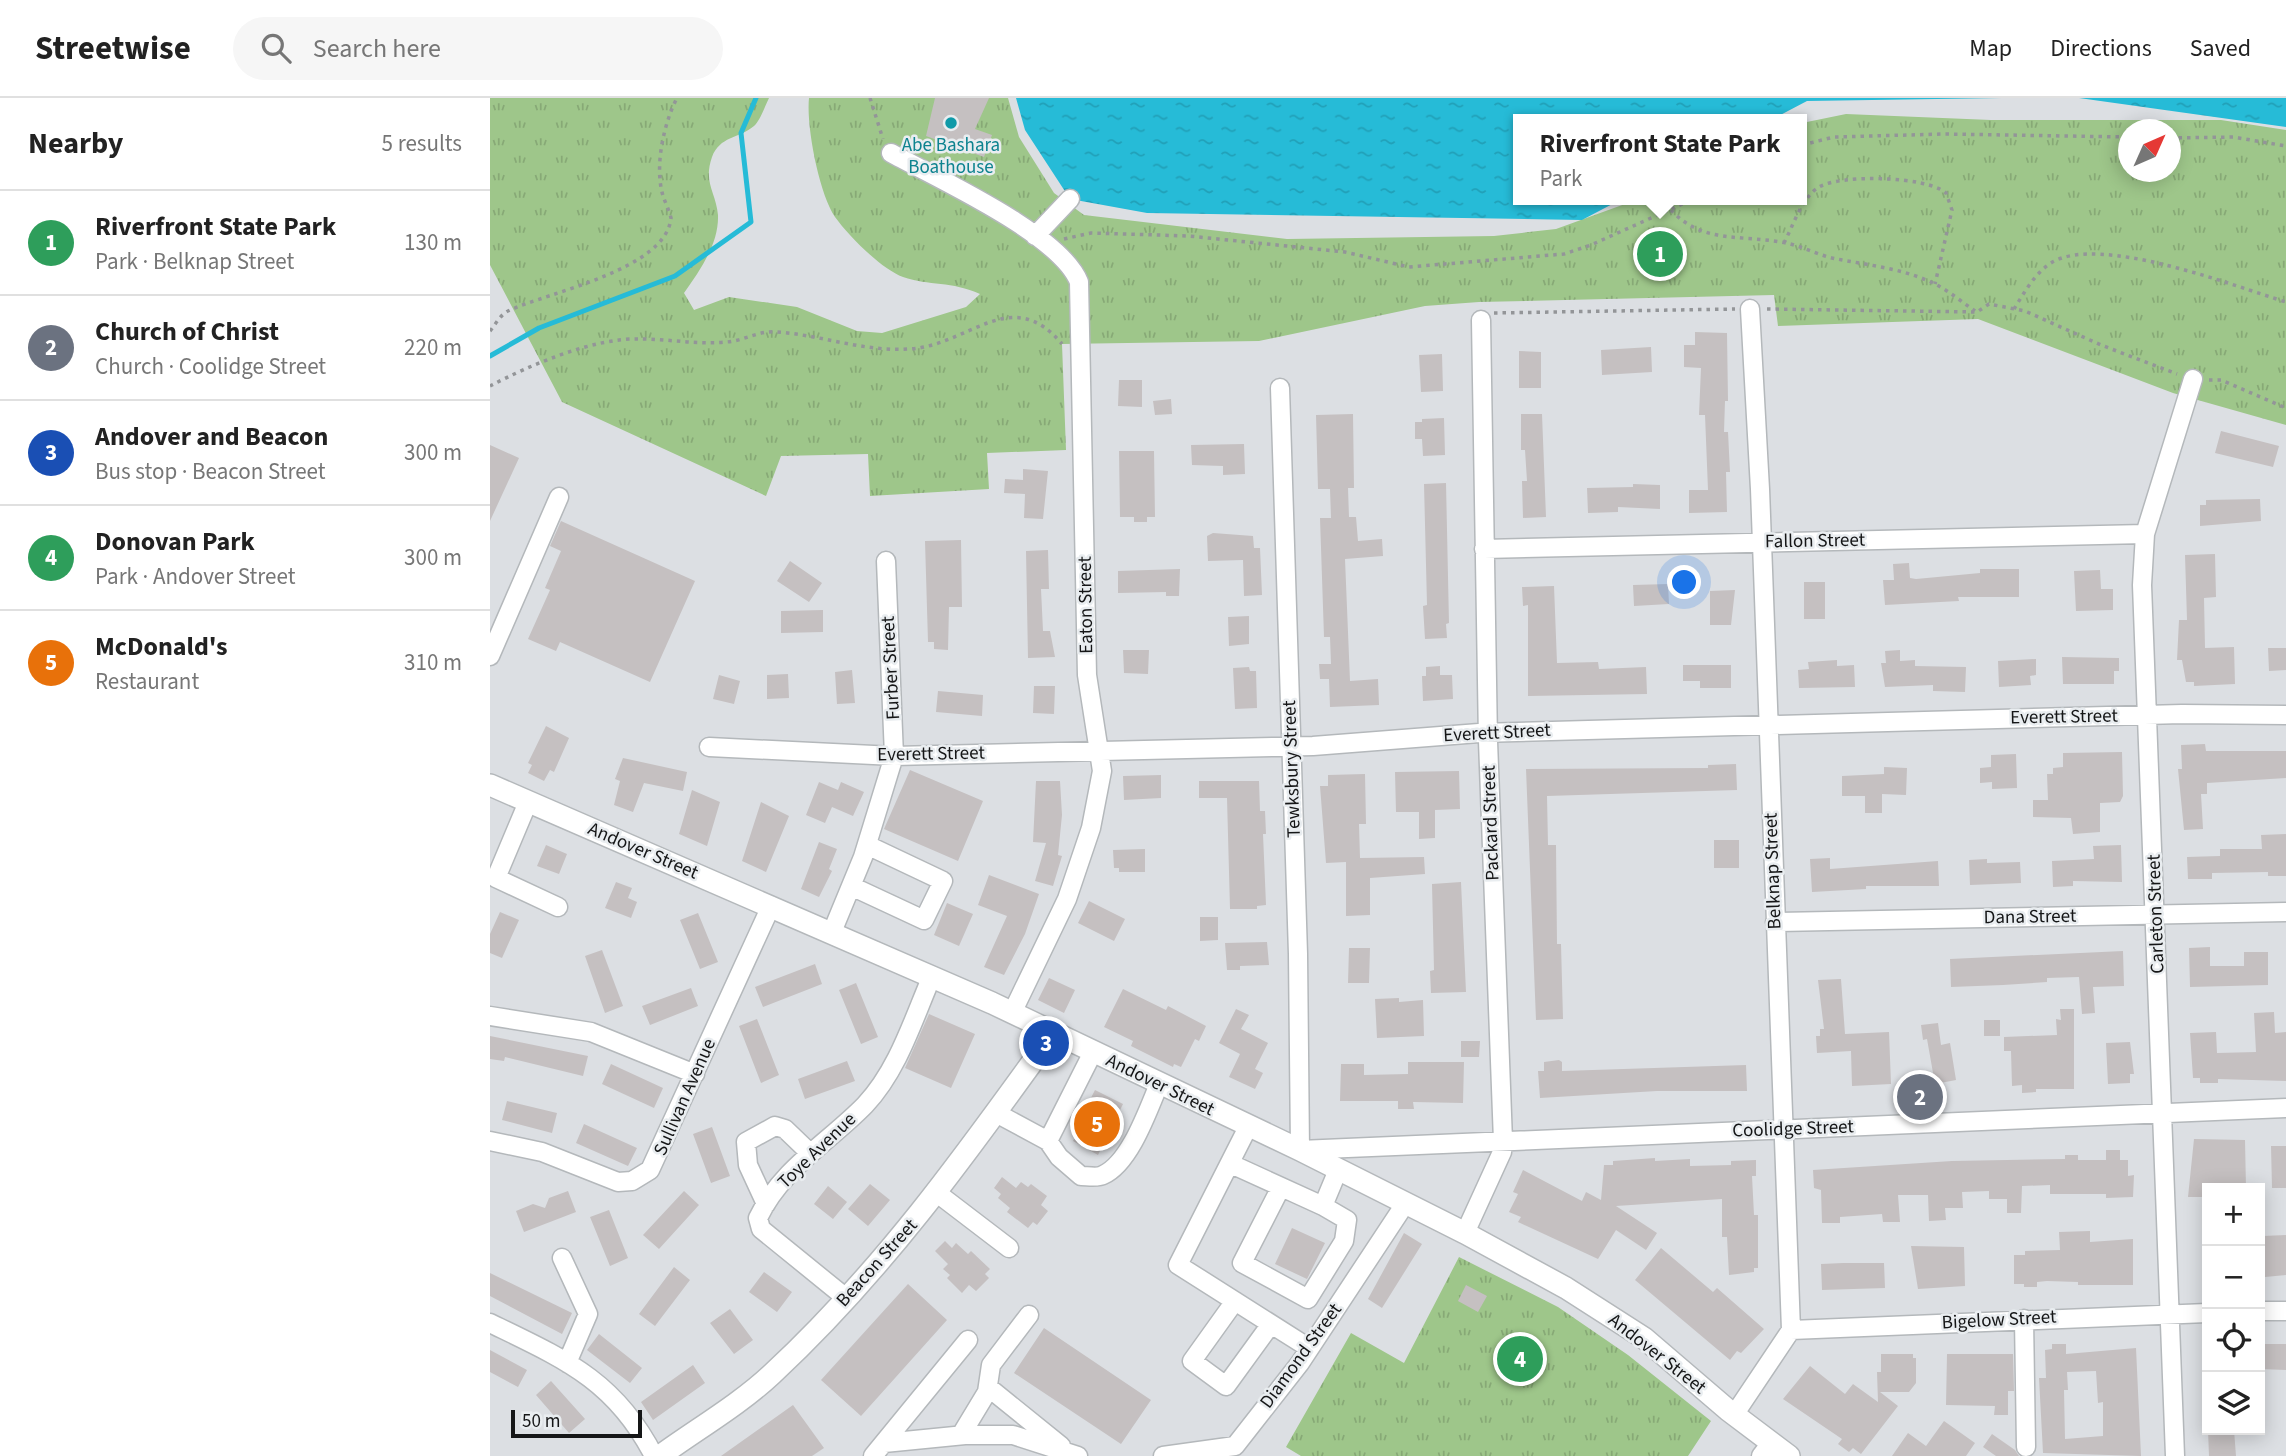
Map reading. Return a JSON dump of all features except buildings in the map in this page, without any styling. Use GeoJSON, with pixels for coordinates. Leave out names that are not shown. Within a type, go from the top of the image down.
{"type":"FeatureCollection","features":[{"type":"Feature","properties":{"kind":"main road","name":"Andover Street"},"geometry":{"type":"LineString","coordinates":[[490,785],[771,905],[1054,1032],[1465,1233],[1566,1288],[1644,1338],[1734,1415],[1766,1449],[1789,1456]]}},
{"type":"Feature","properties":{"kind":"main road","name":"Beacon Street"},"geometry":{"type":"LineString","coordinates":[[660,1456],[771,1376],[897,1244],[1054,1032]]}},
{"type":"Feature","properties":{"kind":"street","name":"Eaton Street"},"geometry":{"type":"LineString","coordinates":[[891,153],[1003,215],[1040,240],[1074,269],[1079,282],[1087,675],[1102,771],[1091,828],[1067,900],[1012,1013]]}},
{"type":"Feature","properties":{"kind":"street"},"geometry":{"type":"LineString","coordinates":[[1040,240],[1070,199]]}},
{"type":"Feature","properties":{"kind":"street","name":"Belknap Street"},"geometry":{"type":"LineString","coordinates":[[1750,309],[1762,542],[1791,1330]]}},
{"type":"Feature","properties":{"kind":"street","name":"Packard Street"},"geometry":{"type":"LineString","coordinates":[[1465,1233],[1502,1152],[1503,1141],[1488,732],[1480,320]]}},
{"type":"Feature","properties":{"kind":"street","name":"Carleton Street"},"geometry":{"type":"LineString","coordinates":[[2175,1456],[2157,915],[2142,585],[2145,534],[2193,379]]}},
{"type":"Feature","properties":{"kind":"street","name":"Tewksbury Street"},"geometry":{"type":"LineString","coordinates":[[1280,388],[1300,1150]]}},
{"type":"Feature","properties":{"kind":"street"},"geometry":{"type":"LineString","coordinates":[[490,656],[559,496]]}},
{"type":"Feature","properties":{"kind":"street","name":"Fallon Street"},"geometry":{"type":"LineString","coordinates":[[1484,549],[2145,534]]}},
{"type":"Feature","properties":{"kind":"street","name":"Furber Street"},"geometry":{"type":"LineString","coordinates":[[832,932],[867,845],[894,756],[886,561]]}},
{"type":"Feature","properties":{"kind":"street","name":"Everett Street"},"geometry":{"type":"LineString","coordinates":[[709,747],[894,756],[1291,746],[1488,732],[2148,715],[2286,715]]}},
{"type":"Feature","properties":{"kind":"street"},"geometry":{"type":"LineString","coordinates":[[528,802],[496,878],[558,907]]}},
{"type":"Feature","properties":{"kind":"street"},"geometry":{"type":"LineString","coordinates":[[851,886],[924,920],[943,881],[867,845]]}},
{"type":"Feature","properties":{"kind":"street","name":"Sullivan Avenue"},"geometry":{"type":"LineString","coordinates":[[490,1141],[542,1152],[610,1180],[632,1181],[644,1175],[655,1164],[771,905]]}},
{"type":"Feature","properties":{"kind":"street","name":"Dana Street"},"geometry":{"type":"LineString","coordinates":[[1775,922],[2286,912]]}},
{"type":"Feature","properties":{"kind":"street","name":"Toye Avenue"},"geometry":{"type":"LineString","coordinates":[[846,1298],[761,1229],[758,1218],[766,1204],[810,1153],[865,1104],[883,1081],[898,1056],[932,976]]}},
{"type":"Feature","properties":{"kind":"street"},"geometry":{"type":"LineString","coordinates":[[490,1016],[591,1032],[695,1074]]}},
{"type":"Feature","properties":{"kind":"street"},"geometry":{"type":"LineString","coordinates":[[1048,1141],[1093,1052]]}},
{"type":"Feature","properties":{"kind":"street"},"geometry":{"type":"LineString","coordinates":[[996,1113],[1048,1141],[1059,1157],[1081,1176],[1102,1176],[1119,1163],[1135,1138],[1159,1084]]}},
{"type":"Feature","properties":{"kind":"street","name":"Coolidge Street"},"geometry":{"type":"LineString","coordinates":[[1300,1150],[2286,1108]]}},
{"type":"Feature","properties":{"kind":"street"},"geometry":{"type":"LineString","coordinates":[[766,1204],[748,1165],[744,1150],[746,1142],[775,1126],[785,1129],[810,1153]]}},
{"type":"Feature","properties":{"kind":"street"},"geometry":{"type":"LineString","coordinates":[[1248,1127],[1178,1265],[1310,1348]]}},
{"type":"Feature","properties":{"kind":"street"},"geometry":{"type":"LineString","coordinates":[[1231,1164],[1323,1206],[1347,1220],[1344,1241],[1308,1299],[1242,1264],[1281,1187]]}},
{"type":"Feature","properties":{"kind":"street"},"geometry":{"type":"LineString","coordinates":[[1323,1206],[1338,1170]]}},
{"type":"Feature","properties":{"kind":"street"},"geometry":{"type":"LineString","coordinates":[[937,1193],[1009,1248]]}},
{"type":"Feature","properties":{"kind":"street","name":"Diamond Street"},"geometry":{"type":"LineString","coordinates":[[1163,1456],[1235,1446],[1310,1348],[1405,1204]]}},
{"type":"Feature","properties":{"kind":"street"},"geometry":{"type":"LineString","coordinates":[[562,1258],[588,1314],[567,1363]]}},
{"type":"Feature","properties":{"kind":"street"},"geometry":{"type":"LineString","coordinates":[[1235,1301],[1192,1361],[1226,1385],[1271,1324]]}},
{"type":"Feature","properties":{"kind":"street"},"geometry":{"type":"LineString","coordinates":[[2265,1311],[2286,1311]]}},
{"type":"Feature","properties":{"kind":"street","name":"Bigelow Street"},"geometry":{"type":"LineString","coordinates":[[1791,1330],[2202,1313]]}},
{"type":"Feature","properties":{"kind":"street"},"geometry":{"type":"LineString","coordinates":[[961,1435],[988,1387],[991,1365],[1029,1315]]}},
{"type":"Feature","properties":{"kind":"street"},"geometry":{"type":"LineString","coordinates":[[2024,1319],[2026,1447]]}},
{"type":"Feature","properties":{"kind":"street"},"geometry":{"type":"LineString","coordinates":[[490,1323],[567,1363],[602,1385],[623,1405],[654,1456]]}},
{"type":"Feature","properties":{"kind":"street"},"geometry":{"type":"LineString","coordinates":[[1734,1415],[1791,1330]]}},
{"type":"Feature","properties":{"kind":"street"},"geometry":{"type":"LineString","coordinates":[[878,1450],[968,1340]]}},
{"type":"Feature","properties":{"kind":"street"},"geometry":{"type":"LineString","coordinates":[[988,1387],[1074,1455]]}},
{"type":"Feature","properties":{"kind":"street"},"geometry":{"type":"LineString","coordinates":[[878,1450],[961,1435],[1013,1435],[1074,1455]]}},
{"type":"Feature","properties":{"kind":"path"},"geometry":{"type":"LineString","coordinates":[[490,331],[509,311],[625,269],[662,238],[671,218],[662,191],[665,131],[677,98]]}},
{"type":"Feature","properties":{"kind":"path"},"geometry":{"type":"LineString","coordinates":[[870,98],[879,132],[891,153]]}},
{"type":"Feature","properties":{"kind":"path"},"geometry":{"type":"LineString","coordinates":[[1807,144],[1834,137],[1917,134],[2118,137]]}},
{"type":"Feature","properties":{"kind":"path"},"geometry":{"type":"LineString","coordinates":[[2181,138],[2233,137],[2286,146]]}},
{"type":"Feature","properties":{"kind":"path"},"geometry":{"type":"LineString","coordinates":[[1807,201],[1818,187],[1841,180],[1928,183],[1946,193],[1952,210],[1935,284]]}},
{"type":"Feature","properties":{"kind":"path"},"geometry":{"type":"LineString","coordinates":[[1040,240],[1091,233],[1189,236],[1345,252],[1409,267],[1564,254],[1681,205]]}},
{"type":"Feature","properties":{"kind":"path"},"geometry":{"type":"LineString","coordinates":[[1784,243],[1804,205]]}},
{"type":"Feature","properties":{"kind":"path"},"geometry":{"type":"LineString","coordinates":[[1671,210],[1684,223],[1702,232],[1736,239],[1784,243],[1829,257],[1881,266],[1935,284],[1977,313]]}},
{"type":"Feature","properties":{"kind":"path"},"geometry":{"type":"LineString","coordinates":[[2014,309],[2030,284],[2050,264],[2070,254],[2100,253],[2170,267],[2286,302]]}},
{"type":"Feature","properties":{"kind":"path"},"geometry":{"type":"LineString","coordinates":[[1480,320],[1489,313],[1506,312],[1750,309],[1977,313],[1989,303],[2014,309],[2193,379],[2221,380],[2286,408]]}},
{"type":"Feature","properties":{"kind":"path"},"geometry":{"type":"LineString","coordinates":[[490,386],[583,349],[627,339],[678,344],[726,342],[763,332],[776,332],[843,344],[911,349],[955,338],[988,322],[1013,317],[1039,321],[1058,338]]}},
{"type":"Feature","properties":{"kind":"green space"},"geometry":{"type":"Polygon","coordinates":[[[490,98],[769,98],[754,126],[725,141],[715,150],[709,181],[718,215],[715,236],[707,256],[684,293],[694,310],[729,297],[797,307],[857,331],[882,333],[966,307],[980,294],[960,287],[922,282],[894,273],[848,233],[829,206],[819,176],[810,125],[809,98],[1008,98],[1019,137],[1054,193],[1084,215],[1287,239],[1494,236],[1556,229],[1622,205],[1807,205],[1807,122],[1846,114],[1991,120],[2118,120],[2118,182],[2181,182],[2181,120],[2221,120],[2286,130],[2286,425],[2173,393],[1978,319],[1778,326],[1774,295],[1479,302],[1425,306],[1259,341],[1062,344],[1066,450],[987,453],[989,489],[870,496],[868,454],[781,456],[766,496],[562,402],[490,265],[490,98]]]}},
{"type":"Feature","properties":{"kind":"green space"},"geometry":{"type":"Polygon","coordinates":[[[1459,1257],[1558,1307],[1628,1355],[1711,1421],[1688,1456],[1301,1456],[1286,1447],[1351,1333],[1404,1363],[1459,1257]]]}},
{"type":"Feature","properties":{"kind":"water"},"geometry":{"type":"Polygon","coordinates":[[[1016,98],[2002,98],[1807,101],[1782,114],[1513,114],[1513,205],[1610,205],[1582,220],[1147,213],[1070,199],[1025,130],[1016,98]]]}},
{"type":"Feature","properties":{"kind":"water"},"geometry":{"type":"Polygon","coordinates":[[[2079,98],[2286,98],[2286,127],[2079,98]]]}},
{"type":"Feature","properties":{"kind":"waterway"},"geometry":{"type":"LineString","coordinates":[[490,356],[539,328],[675,276],[751,222],[741,133],[756,98]]}},
{"type":"Feature","properties":{"kind":"place","name":"Abe Bashara Boathouse"},"geometry":{"type":"Point","coordinates":[951,123]}},
{"type":"Feature","properties":{"kind":"place","name":"Riverfront State Park"},"geometry":{"type":"Point","coordinates":[1660,254]}},
{"type":"Feature","properties":{"kind":"place","name":"Andover and Beacon"},"geometry":{"type":"Point","coordinates":[1046,1043]}},
{"type":"Feature","properties":{"kind":"place","name":"Church of Christ"},"geometry":{"type":"Point","coordinates":[1920,1097]}},
{"type":"Feature","properties":{"kind":"place","name":"McDonald's"},"geometry":{"type":"Point","coordinates":[1097,1124]}},
{"type":"Feature","properties":{"kind":"place","name":"Donovan Park"},"geometry":{"type":"Point","coordinates":[1520,1359]}}]}
